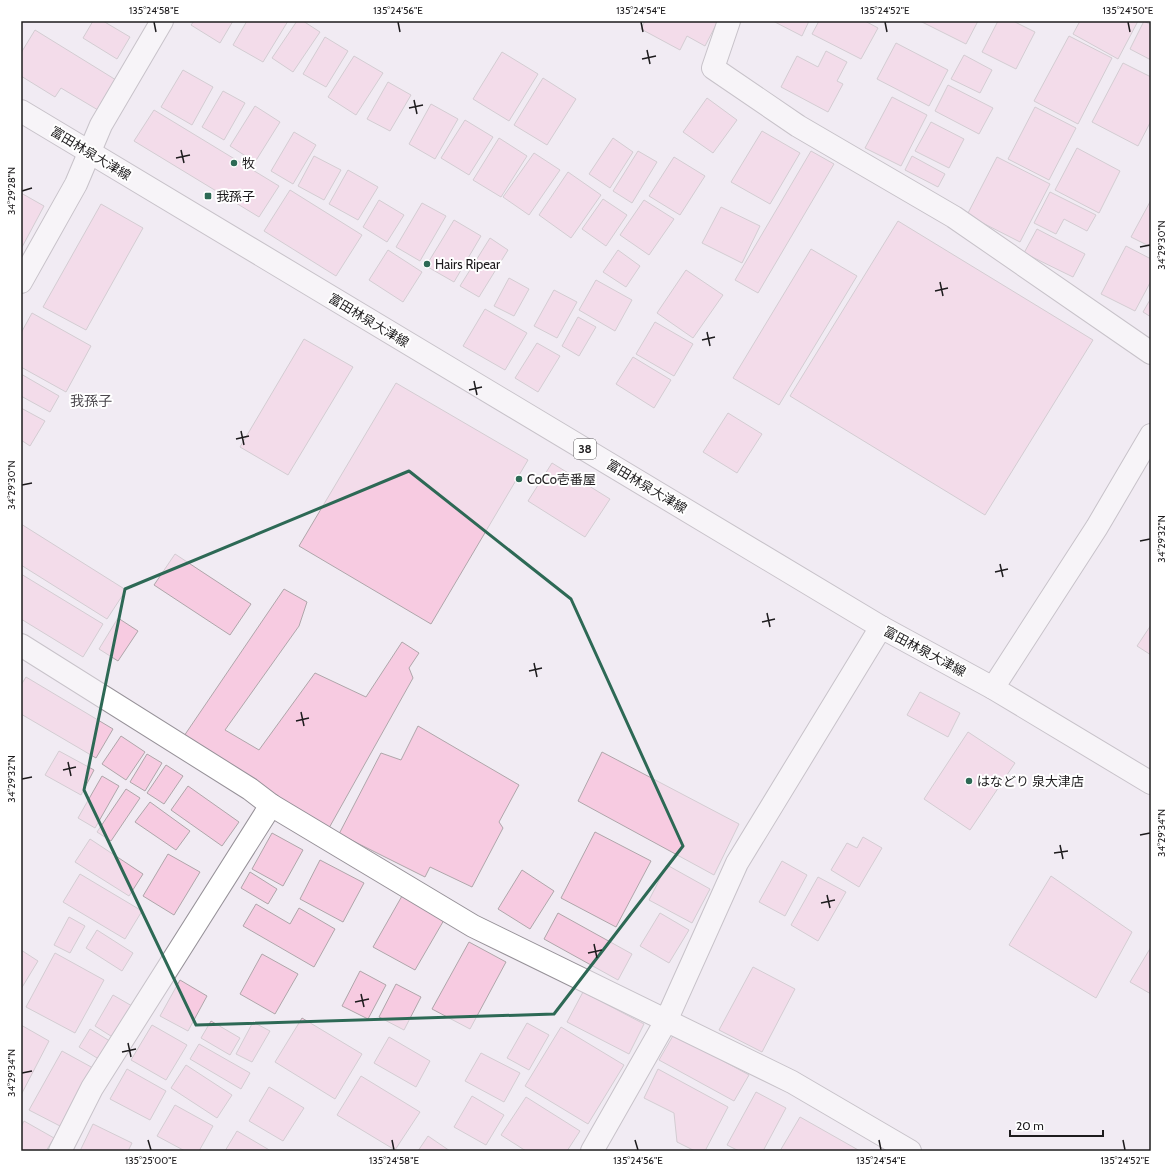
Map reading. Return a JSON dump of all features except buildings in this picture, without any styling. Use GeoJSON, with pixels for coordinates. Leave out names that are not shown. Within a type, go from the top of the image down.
{"type":"FeatureCollection","features":[{"type":"Feature","properties":{"kind":"street"},"geometry":{"type":"LineString","coordinates":[[21,282],[76,184],[101,125],[162,21]]}},
{"type":"Feature","properties":{"kind":"street"},"geometry":{"type":"LineString","coordinates":[[729,21],[713,68],[798,126],[954,217],[1151,353]]}},
{"type":"Feature","properties":{"kind":"street","name":"富田林泉大津線"},"geometry":{"type":"LineString","coordinates":[[21,111],[881,627],[993,688],[1151,783]]}},
{"type":"Feature","properties":{"kind":"street"},"geometry":{"type":"LineString","coordinates":[[993,688],[1097,527],[1151,435]]}},
{"type":"Feature","properties":{"kind":"street"},"geometry":{"type":"LineString","coordinates":[[592,1151],[666,1021],[737,863],[881,627]]}},
{"type":"Feature","properties":{"kind":"street"},"geometry":{"type":"LineString","coordinates":[[21,645],[250,788],[271,805],[473,926],[792,1082],[910,1151]]}},
{"type":"Feature","properties":{"kind":"street"},"geometry":{"type":"LineString","coordinates":[[60,1151],[92,1088],[271,805]]}},
{"type":"Feature","properties":{"kind":"highlighted area"},"geometry":{"type":"Polygon","coordinates":[[[409,471],[571,599],[683,846],[554,1014],[196,1025],[84,790],[125,589],[409,471]]]}},
{"type":"Feature","properties":{"kind":"place","name":"牧"},"geometry":{"type":"Point","coordinates":[234,163]}},
{"type":"Feature","properties":{"kind":"place","name":"我孫子"},"geometry":{"type":"Point","coordinates":[208,196]}},
{"type":"Feature","properties":{"kind":"place","name":"Hairs Ripear"},"geometry":{"type":"Point","coordinates":[427,264]}},
{"type":"Feature","properties":{"kind":"place","name":"CoCo壱番屋"},"geometry":{"type":"Point","coordinates":[519,479]}},
{"type":"Feature","properties":{"kind":"place","name":"はなどり 泉大津店"},"geometry":{"type":"Point","coordinates":[969,781]}},
{"type":"Feature","properties":{"kind":"district","name":"我孫子"},"geometry":{"type":"Point","coordinates":[91,401]}}]}
